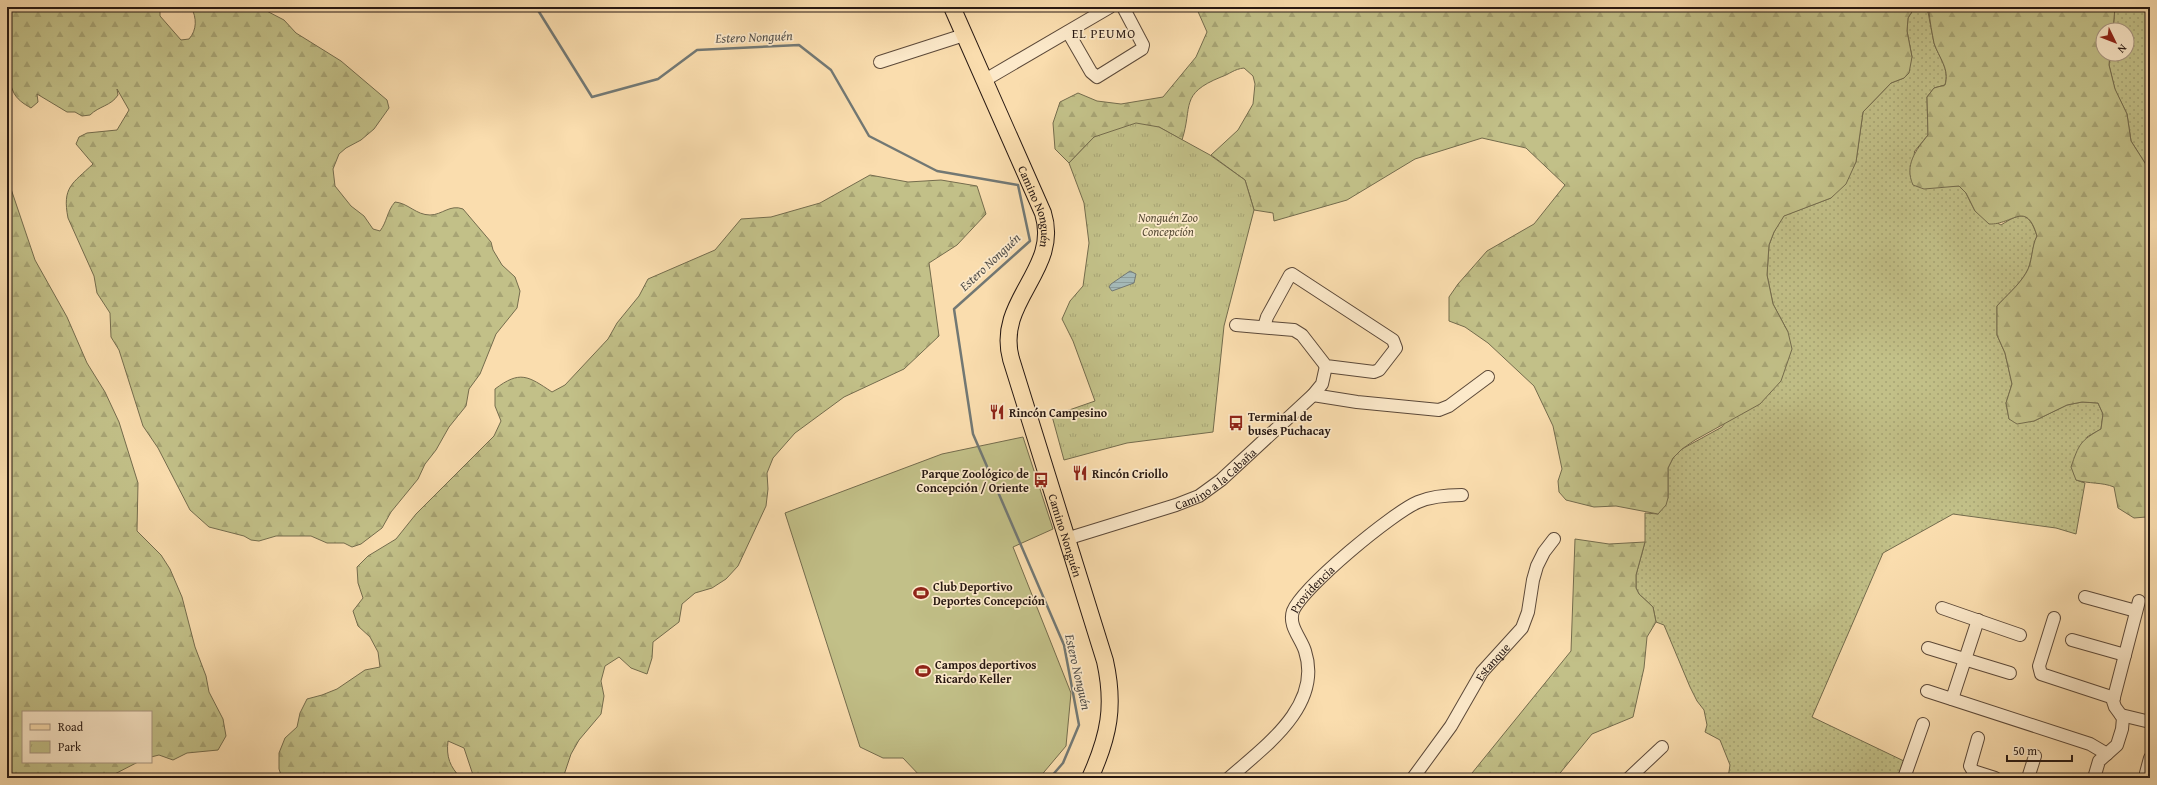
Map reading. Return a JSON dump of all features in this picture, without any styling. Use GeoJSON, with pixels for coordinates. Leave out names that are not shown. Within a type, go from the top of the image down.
{"type":"FeatureCollection","features":[{"type":"Feature","properties":{"kind":"main road","name":"Camino Nonguén"},"geometry":{"type":"LineString","coordinates":[[952,7],[1043,213],[1046,227],[1044,254],[1014,311],[1009,325],[1007,342],[1104,661],[1109,683],[1108,726],[1104,746],[1090,778]]}},
{"type":"Feature","properties":{"kind":"street"},"geometry":{"type":"LineString","coordinates":[[985,80],[1110,7]]}},
{"type":"Feature","properties":{"kind":"street"},"geometry":{"type":"LineString","coordinates":[[1068,32],[1090,72],[1097,77],[1142,50],[1143,45],[1123,7]]}},
{"type":"Feature","properties":{"kind":"street"},"geometry":{"type":"LineString","coordinates":[[880,62],[964,35]]}},
{"type":"Feature","properties":{"kind":"street"},"geometry":{"type":"LineString","coordinates":[[1236,325],[1294,330],[1302,335],[1326,366],[1374,372],[1379,370],[1396,348],[1395,343],[1356,314],[1292,274],[1290,275],[1267,317],[1264,327]]}},
{"type":"Feature","properties":{"kind":"street","name":"Camino a la Cabaña"},"geometry":{"type":"LineString","coordinates":[[1066,539],[1176,505],[1199,496],[1221,480],[1314,395],[1322,384],[1326,366]]}},
{"type":"Feature","properties":{"kind":"street"},"geometry":{"type":"LineString","coordinates":[[1314,395],[1357,402],[1439,410],[1449,406],[1488,377]]}},
{"type":"Feature","properties":{"kind":"street","name":"Providencia"},"geometry":{"type":"LineString","coordinates":[[1229,778],[1276,736],[1290,718],[1304,693],[1308,680],[1307,660],[1292,622],[1293,612],[1304,595],[1373,532],[1416,503],[1429,498],[1462,495]]}},
{"type":"Feature","properties":{"kind":"street","name":"Estanque"},"geometry":{"type":"LineString","coordinates":[[1413,778],[1451,726],[1482,672],[1522,628],[1528,612],[1533,580],[1537,566],[1544,552],[1554,539]]}},
{"type":"Feature","properties":{"kind":"street"},"geometry":{"type":"LineString","coordinates":[[2086,597],[2138,606],[2114,698],[2115,707],[2121,715],[2123,721],[2119,740],[2117,745],[2099,761],[2094,778]]}},
{"type":"Feature","properties":{"kind":"street"},"geometry":{"type":"LineString","coordinates":[[1942,608],[2020,635]]}},
{"type":"Feature","properties":{"kind":"street"},"geometry":{"type":"LineString","coordinates":[[2054,618],[2039,666],[2041,674],[2114,698]]}},
{"type":"Feature","properties":{"kind":"street"},"geometry":{"type":"LineString","coordinates":[[1952,699],[1978,620]]}},
{"type":"Feature","properties":{"kind":"street"},"geometry":{"type":"LineString","coordinates":[[2072,640],[2125,655]]}},
{"type":"Feature","properties":{"kind":"street"},"geometry":{"type":"LineString","coordinates":[[1928,648],[2010,673]]}},
{"type":"Feature","properties":{"kind":"street"},"geometry":{"type":"LineString","coordinates":[[1927,691],[2090,744],[2107,754]]}},
{"type":"Feature","properties":{"kind":"street"},"geometry":{"type":"LineString","coordinates":[[2121,715],[2150,722]]}},
{"type":"Feature","properties":{"kind":"street"},"geometry":{"type":"LineString","coordinates":[[1904,778],[1923,724]]}},
{"type":"Feature","properties":{"kind":"street"},"geometry":{"type":"LineString","coordinates":[[1978,738],[1970,766],[1971,775],[1995,778]]}},
{"type":"Feature","properties":{"kind":"street"},"geometry":{"type":"LineString","coordinates":[[1629,778],[1662,747]]}},
{"type":"Feature","properties":{"kind":"street"},"geometry":{"type":"LineString","coordinates":[[2028,778],[2035,756]]}},
{"type":"Feature","properties":{"kind":"street"},"geometry":{"type":"LineString","coordinates":[[2146,773],[2150,758]]}},
{"type":"Feature","properties":{"kind":"green space"},"geometry":{"type":"Polygon","coordinates":[[[7,7],[160,7],[160,16],[181,40],[189,39],[194,32],[195,20],[191,7],[259,7],[284,20],[296,33],[341,61],[387,100],[389,108],[374,129],[361,140],[346,148],[339,154],[333,169],[335,186],[351,206],[364,216],[373,229],[380,231],[390,209],[395,202],[404,204],[420,213],[430,215],[454,208],[463,209],[491,242],[493,250],[502,265],[515,277],[520,291],[517,308],[496,334],[480,374],[469,389],[466,406],[449,427],[436,450],[425,464],[418,479],[391,512],[382,528],[361,544],[352,547],[344,543],[327,543],[311,536],[276,536],[259,541],[251,540],[244,536],[209,527],[190,510],[158,448],[143,426],[119,350],[111,337],[110,313],[97,293],[94,276],[68,218],[66,208],[66,199],[70,187],[93,164],[76,144],[79,137],[87,133],[117,130],[129,110],[117,89],[118,95],[112,102],[90,115],[82,116],[75,112],[67,112],[37,94],[38,102],[31,108],[20,101],[13,91],[8,72],[6,50],[7,7]]]}},
{"type":"Feature","properties":{"kind":"green space"},"geometry":{"type":"Polygon","coordinates":[[[1196,7],[1915,7],[1908,18],[1907,31],[1912,57],[1909,73],[1904,78],[1891,83],[1863,112],[1856,162],[1846,184],[1831,198],[1784,216],[1774,232],[1769,245],[1767,275],[1773,304],[1788,332],[1792,349],[1781,381],[1760,404],[1695,440],[1682,449],[1673,458],[1668,468],[1668,498],[1666,505],[1658,514],[1616,506],[1594,507],[1566,500],[1559,492],[1558,481],[1562,469],[1553,426],[1534,386],[1488,343],[1465,327],[1449,321],[1449,297],[1458,284],[1487,251],[1534,224],[1565,185],[1526,148],[1482,138],[1415,159],[1347,200],[1274,221],[1273,213],[1254,210],[1245,180],[1211,155],[1238,130],[1253,104],[1255,84],[1253,76],[1244,68],[1235,70],[1208,83],[1193,95],[1188,110],[1182,140],[1159,127],[1094,137],[1069,163],[1055,149],[1053,123],[1060,102],[1078,93],[1097,101],[1121,104],[1163,97],[1196,57],[1207,32],[1196,7]]]}},
{"type":"Feature","properties":{"kind":"green space"},"geometry":{"type":"Polygon","coordinates":[[[1915,7],[1928,12],[1934,43],[1945,69],[1946,79],[1945,85],[1934,88],[1927,97],[1928,135],[1914,152],[1944,186],[1959,186],[1966,193],[1975,211],[2001,225],[2019,216],[2024,216],[2031,222],[2037,236],[2030,264],[2026,273],[1997,306],[1997,335],[2005,353],[2012,384],[2006,403],[2009,419],[2034,421],[2067,405],[2082,402],[2098,403],[2103,414],[2101,429],[2087,437],[2076,480],[2085,483],[2076,534],[2056,528],[1953,514],[1883,553],[1812,717],[1906,762],[1899,778],[1728,778],[1730,765],[1720,740],[1705,732],[1707,725],[1704,710],[1697,701],[1690,687],[1664,625],[1656,622],[1653,607],[1639,594],[1636,588],[1636,575],[1645,542],[1645,513],[1658,514],[1668,498],[1668,468],[1673,458],[1682,449],[1722,427],[1788,332],[1773,304],[1767,275],[1769,245],[1774,232],[1783,216],[1831,198],[1856,162],[1863,112],[1891,83],[1904,78],[1912,57],[1907,31],[1908,18],[1915,7]]]}},
{"type":"Feature","properties":{"kind":"green space"},"geometry":{"type":"Polygon","coordinates":[[[1916,7],[2115,7],[2114,22],[2095,22],[2095,62],[2109,62],[2115,89],[2127,114],[2131,141],[2150,171],[2150,512],[2146,517],[2134,518],[2118,508],[2114,487],[2105,484],[2076,480],[2071,467],[2078,448],[2084,440],[2101,429],[2103,414],[2098,403],[2082,402],[2067,405],[2034,421],[2017,424],[2009,419],[2006,403],[2012,384],[2005,353],[1997,335],[1997,306],[2026,273],[2030,264],[2037,236],[2033,225],[2023,216],[1989,224],[1975,211],[1966,193],[1959,186],[1924,189],[1913,185],[1910,171],[1911,164],[1919,146],[1928,135],[1927,97],[1934,88],[1945,85],[1946,79],[1945,69],[1934,43],[1929,12],[1916,7]]]}},
{"type":"Feature","properties":{"kind":"green space"},"geometry":{"type":"Polygon","coordinates":[[[2115,7],[2150,7],[2150,171],[2131,141],[2127,114],[2115,90],[2109,65],[2109,62],[2135,62],[2135,22],[2114,22],[2115,7]]]}},
{"type":"Feature","properties":{"kind":"green space","name":"Nonguén Zoo Concepción"},"geometry":{"type":"Polygon","coordinates":[[[1136,123],[1159,127],[1210,155],[1245,180],[1254,210],[1224,326],[1213,432],[1127,443],[1064,460],[1052,416],[1095,401],[1073,341],[1062,319],[1070,301],[1083,286],[1089,243],[1084,203],[1069,163],[1094,137],[1136,123]]]}},
{"type":"Feature","properties":{"kind":"green space"},"geometry":{"type":"Polygon","coordinates":[[[870,175],[908,182],[941,180],[977,186],[986,214],[957,245],[929,263],[939,336],[904,369],[844,397],[795,433],[773,458],[767,473],[768,489],[766,506],[738,566],[726,579],[712,588],[695,593],[682,604],[679,622],[653,642],[652,658],[647,674],[631,668],[619,657],[605,666],[601,681],[604,696],[601,714],[579,740],[571,754],[563,778],[474,778],[464,748],[448,741],[448,757],[454,770],[461,778],[282,778],[279,769],[279,753],[285,738],[297,727],[300,713],[307,699],[337,689],[365,670],[380,667],[378,652],[370,637],[358,626],[353,611],[363,598],[358,583],[357,567],[368,556],[396,539],[416,514],[494,436],[501,421],[495,406],[495,389],[511,379],[518,377],[530,379],[552,392],[565,385],[608,339],[617,323],[639,296],[648,279],[715,250],[741,219],[771,217],[820,203],[870,175]]]}},
{"type":"Feature","properties":{"kind":"green space"},"geometry":{"type":"Polygon","coordinates":[[[7,177],[35,260],[67,317],[87,363],[105,392],[119,422],[138,483],[137,531],[161,555],[170,569],[182,597],[195,647],[206,676],[209,692],[223,719],[226,736],[218,750],[187,753],[173,760],[159,755],[152,757],[152,711],[22,711],[22,763],[136,763],[107,778],[7,778],[7,177]]]}},
{"type":"Feature","properties":{"kind":"green space","name":"Club Deportivo Deportes Concepción"},"geometry":{"type":"Polygon","coordinates":[[[1023,437],[1053,529],[1013,547],[1071,693],[1066,746],[1039,778],[922,778],[903,758],[883,758],[860,747],[785,513],[942,454],[1023,437]]]}},
{"type":"Feature","properties":{"kind":"green space"},"geometry":{"type":"Polygon","coordinates":[[[1575,539],[1609,544],[1645,542],[1636,575],[1636,588],[1639,594],[1653,607],[1656,622],[1647,637],[1644,668],[1633,717],[1592,734],[1556,778],[1468,778],[1571,651],[1575,539]]]}},
{"type":"Feature","properties":{"kind":"shaded area"},"geometry":{"type":"Polygon","coordinates":[[[1130,271],[1136,274],[1134,283],[1112,291],[1109,287],[1111,284],[1130,271]]]}},
{"type":"Feature","properties":{"kind":"waterway","name":"Estero Nonguén"},"geometry":{"type":"LineString","coordinates":[[536,7],[592,97],[658,79],[697,50],[799,45],[831,70],[869,136],[937,171],[1018,185],[1030,241],[954,309],[973,434],[1064,645],[1079,725],[1063,763],[1050,778]]}},
{"type":"Feature","properties":{"kind":"place","name":"Rincón Campesino"},"geometry":{"type":"Point","coordinates":[997,412]}},
{"type":"Feature","properties":{"kind":"place","name":"Terminal de buses Puchacay"},"geometry":{"type":"Point","coordinates":[1236,423]}},
{"type":"Feature","properties":{"kind":"place","name":"Rincón Criollo"},"geometry":{"type":"Point","coordinates":[1080,473]}},
{"type":"Feature","properties":{"kind":"place","name":"Parque Zoológico de Concepción / Oriente"},"geometry":{"type":"Point","coordinates":[1041,480]}},
{"type":"Feature","properties":{"kind":"place","name":"Club Deportivo Deportes Concepción"},"geometry":{"type":"Point","coordinates":[921,593]}},
{"type":"Feature","properties":{"kind":"place","name":"Campos deportivos Ricardo Keller"},"geometry":{"type":"Point","coordinates":[923,671]}},
{"type":"Feature","properties":{"kind":"district","name":"EL PEUMO"},"geometry":{"type":"Point","coordinates":[1104,33]}}]}
